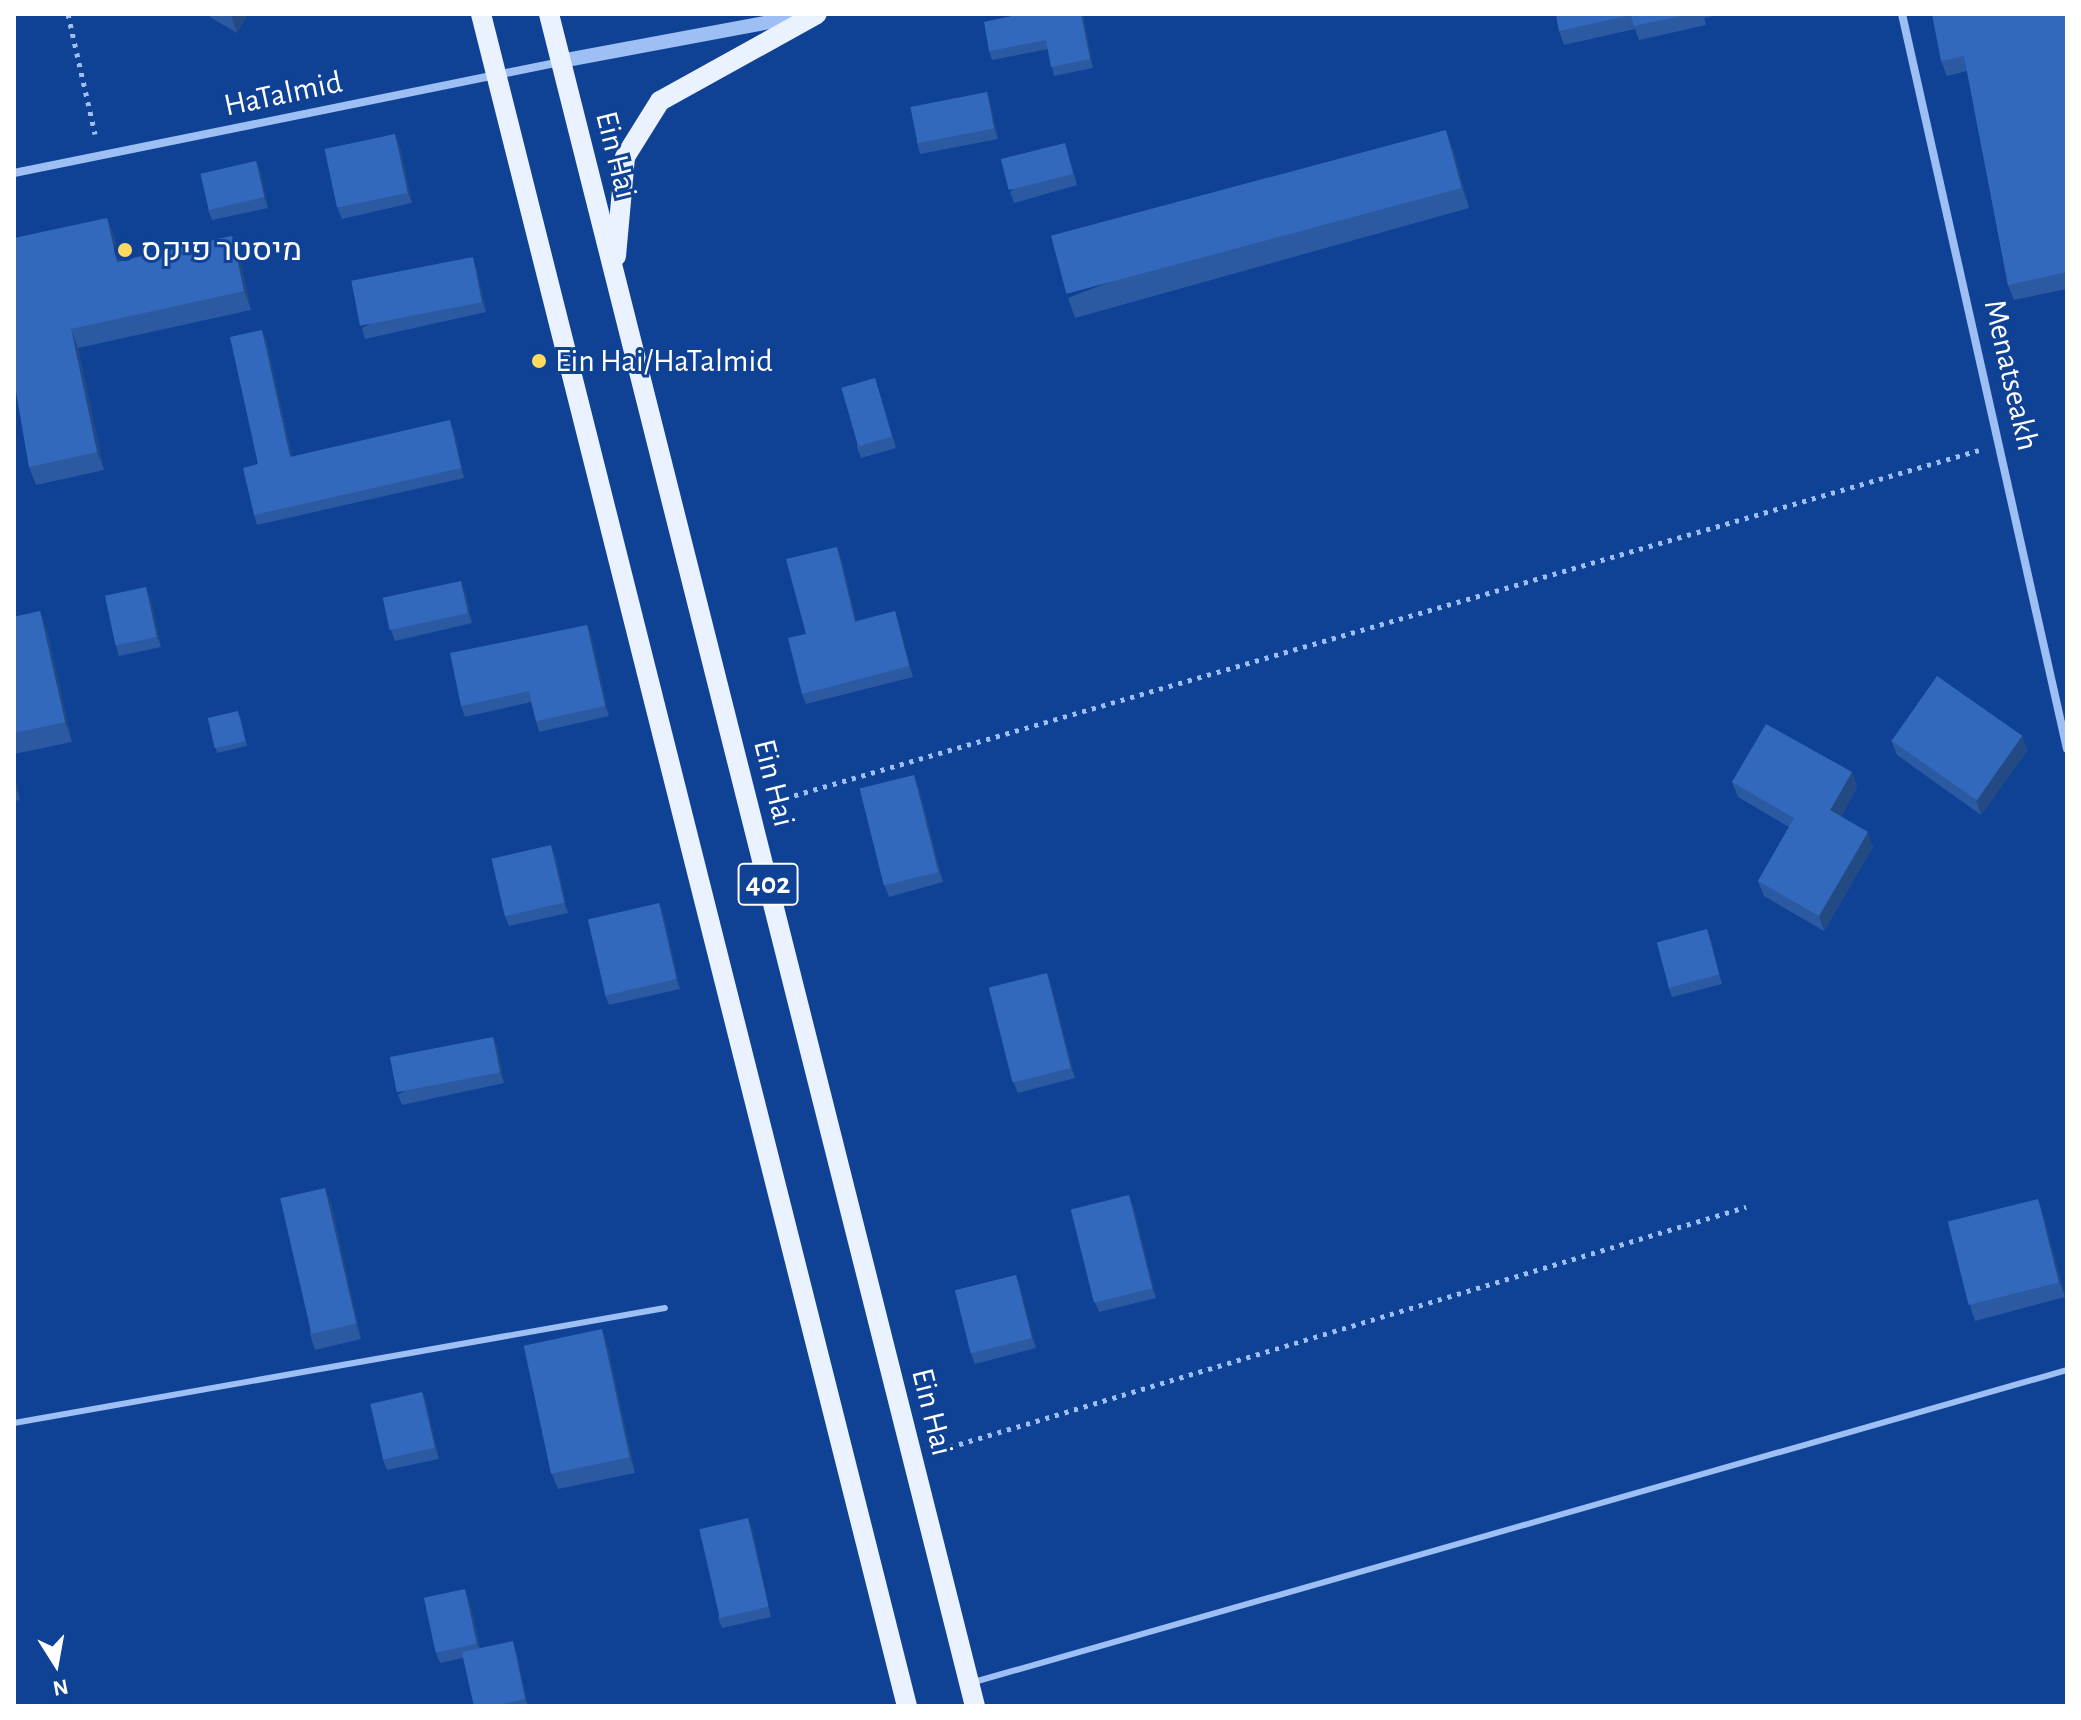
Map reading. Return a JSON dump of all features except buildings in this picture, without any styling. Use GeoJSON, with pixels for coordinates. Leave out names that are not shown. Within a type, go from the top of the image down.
{"type":"FeatureCollection","features":[{"type":"Feature","properties":{"kind":"main road","name":"402"},"geometry":{"type":"LineString","coordinates":[[481,14],[907,1706]]}},
{"type":"Feature","properties":{"kind":"main road","name":"402"},"geometry":{"type":"LineString","coordinates":[[549,14],[561,61]]}},
{"type":"Feature","properties":{"kind":"main road"},"geometry":{"type":"LineString","coordinates":[[614,272],[625,157],[660,101],[815,14]]}},
{"type":"Feature","properties":{"kind":"main road","name":"Ein Hai"},"geometry":{"type":"LineString","coordinates":[[561,61],[975,1706]]}},
{"type":"Feature","properties":{"kind":"street"},"geometry":{"type":"LineString","coordinates":[[561,61],[815,14]]}},
{"type":"Feature","properties":{"kind":"street","name":"Menatseakh"},"geometry":{"type":"LineString","coordinates":[[1902,14],[2003,443],[2067,749]]}},
{"type":"Feature","properties":{"kind":"street","name":"HaTalmid"},"geometry":{"type":"LineString","coordinates":[[14,173],[561,61]]}},
{"type":"Feature","properties":{"kind":"lane"},"geometry":{"type":"LineString","coordinates":[[14,1423],[665,1308]]}},
{"type":"Feature","properties":{"kind":"lane"},"geometry":{"type":"LineString","coordinates":[[969,1683],[2067,1370]]}},
{"type":"Feature","properties":{"kind":"path"},"geometry":{"type":"LineString","coordinates":[[68,14],[100,156]]}},
{"type":"Feature","properties":{"kind":"path"},"geometry":{"type":"LineString","coordinates":[[749,809],[2003,443]]}},
{"type":"Feature","properties":{"kind":"path"},"geometry":{"type":"LineString","coordinates":[[912,1458],[1746,1207]]}},
{"type":"Feature","properties":{"kind":"place","name":"מיסטר פיקס"},"geometry":{"type":"Point","coordinates":[125,250]}},
{"type":"Feature","properties":{"kind":"place","name":"Ein Hai/HaTalmid"},"geometry":{"type":"Point","coordinates":[539,361]}}]}
